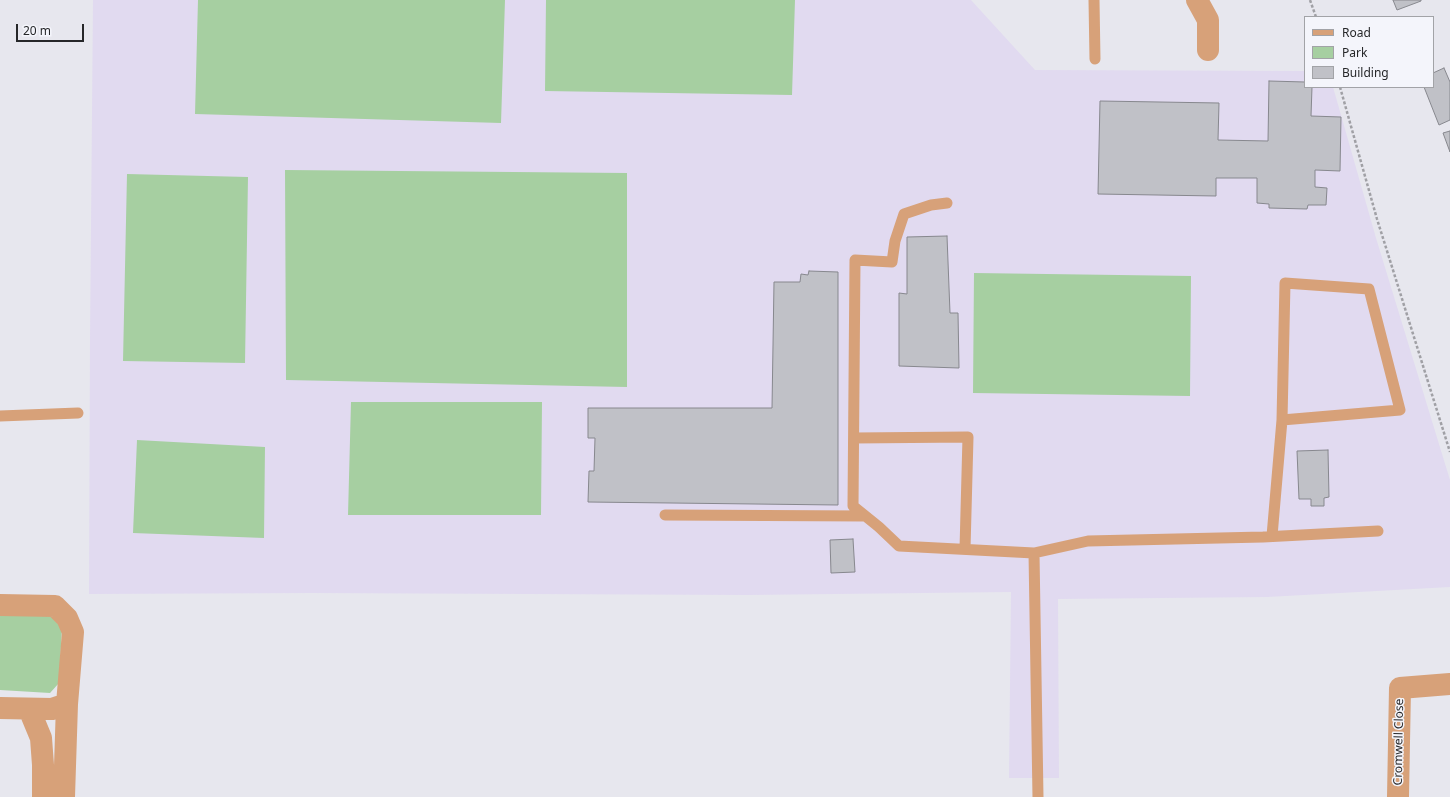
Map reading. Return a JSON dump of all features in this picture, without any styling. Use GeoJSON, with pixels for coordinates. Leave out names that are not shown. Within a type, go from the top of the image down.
{"type":"FeatureCollection","features":[{"type":"Feature","properties":{"kind":"street"},"geometry":{"type":"LineString","coordinates":[[1197,0],[1208,20],[1208,50]]}},
{"type":"Feature","properties":{"kind":"street"},"geometry":{"type":"LineString","coordinates":[[0,605],[55,606],[67,618],[73,632],[67,704],[64,797]]}},
{"type":"Feature","properties":{"kind":"street","name":"Cromwell Close"},"geometry":{"type":"LineString","coordinates":[[1398,797],[1400,688],[1450,684]]}},
{"type":"Feature","properties":{"kind":"street"},"geometry":{"type":"LineString","coordinates":[[0,708],[52,709],[67,704]]}},
{"type":"Feature","properties":{"kind":"street"},"geometry":{"type":"LineString","coordinates":[[29,709],[41,738],[43,797]]}},
{"type":"Feature","properties":{"kind":"lane"},"geometry":{"type":"LineString","coordinates":[[1094,0],[1096,59]]}},
{"type":"Feature","properties":{"kind":"lane"},"geometry":{"type":"LineString","coordinates":[[947,203],[931,205],[904,214],[895,241],[892,262],[855,260],[853,506],[899,546],[1034,553],[1088,541],[1272,536],[1378,531]]}},
{"type":"Feature","properties":{"kind":"lane"},"geometry":{"type":"LineString","coordinates":[[1272,536],[1282,420],[1285,283],[1369,289],[1400,410],[1282,420]]}},
{"type":"Feature","properties":{"kind":"lane"},"geometry":{"type":"LineString","coordinates":[[0,416],[78,413]]}},
{"type":"Feature","properties":{"kind":"lane"},"geometry":{"type":"LineString","coordinates":[[854,438],[968,437],[965,549]]}},
{"type":"Feature","properties":{"kind":"lane"},"geometry":{"type":"LineString","coordinates":[[665,515],[865,516]]}},
{"type":"Feature","properties":{"kind":"lane"},"geometry":{"type":"LineString","coordinates":[[1034,553],[1038,797]]}},
{"type":"Feature","properties":{"kind":"path"},"geometry":{"type":"LineString","coordinates":[[1310,0],[1316,16]]}},
{"type":"Feature","properties":{"kind":"path"},"geometry":{"type":"LineString","coordinates":[[1340,88],[1377,219],[1450,452]]}},
{"type":"Feature","properties":{"kind":"shaded area"},"geometry":{"type":"Polygon","coordinates":[[[93,0],[971,0],[1035,70],[1304,71],[1304,88],[1333,88],[1376,238],[1450,480],[1450,587],[1267,597],[1058,599],[1059,778],[1009,778],[1011,592],[747,595],[311,593],[89,594],[93,0]]]}},
{"type":"Feature","properties":{"kind":"green space"},"geometry":{"type":"Polygon","coordinates":[[[198,0],[505,0],[501,123],[195,114],[198,0]]]}},
{"type":"Feature","properties":{"kind":"green space"},"geometry":{"type":"Polygon","coordinates":[[[546,0],[795,0],[792,95],[545,91],[546,0]]]}},
{"type":"Feature","properties":{"kind":"green space"},"geometry":{"type":"Polygon","coordinates":[[[285,170],[627,173],[627,387],[286,380],[285,170]]]}},
{"type":"Feature","properties":{"kind":"green space"},"geometry":{"type":"Polygon","coordinates":[[[127,174],[248,177],[245,363],[123,361],[127,174]]]}},
{"type":"Feature","properties":{"kind":"green space"},"geometry":{"type":"Polygon","coordinates":[[[974,273],[1191,276],[1190,396],[973,393],[974,273]]]}},
{"type":"Feature","properties":{"kind":"green space"},"geometry":{"type":"Polygon","coordinates":[[[351,402],[542,402],[541,515],[348,515],[351,402]]]}},
{"type":"Feature","properties":{"kind":"green space"},"geometry":{"type":"Polygon","coordinates":[[[137,440],[265,447],[264,538],[133,533],[137,440]]]}},
{"type":"Feature","properties":{"kind":"green space"},"geometry":{"type":"Polygon","coordinates":[[[0,612],[47,612],[62,628],[59,683],[50,693],[0,690],[0,612]]]}},
{"type":"Feature","properties":{"kind":"building"},"geometry":{"type":"Polygon","coordinates":[[[1393,0],[1421,0],[1421,1],[1397,10],[1393,0]]]}},
{"type":"Feature","properties":{"kind":"building"},"geometry":{"type":"Polygon","coordinates":[[[1444,68],[1450,82],[1450,120],[1439,125],[1424,88],[1434,88],[1434,73],[1444,68]]]}},
{"type":"Feature","properties":{"kind":"building"},"geometry":{"type":"Polygon","coordinates":[[[1269,81],[1304,82],[1304,88],[1312,88],[1311,116],[1341,117],[1340,171],[1315,170],[1315,187],[1327,188],[1326,205],[1308,205],[1307,209],[1269,208],[1269,204],[1257,203],[1257,178],[1216,178],[1216,196],[1098,194],[1100,101],[1219,103],[1218,140],[1268,141],[1269,81]]]}},
{"type":"Feature","properties":{"kind":"building"},"geometry":{"type":"Polygon","coordinates":[[[1450,131],[1450,152],[1443,133],[1450,131]]]}},
{"type":"Feature","properties":{"kind":"building"},"geometry":{"type":"Polygon","coordinates":[[[947,236],[950,313],[958,313],[959,368],[899,366],[899,293],[907,294],[907,237],[947,236]]]}},
{"type":"Feature","properties":{"kind":"building"},"geometry":{"type":"Polygon","coordinates":[[[809,271],[838,272],[838,505],[588,502],[589,471],[594,471],[595,438],[588,438],[588,408],[772,408],[774,282],[800,282],[801,274],[808,275],[809,271]]]}},
{"type":"Feature","properties":{"kind":"building"},"geometry":{"type":"Polygon","coordinates":[[[1328,450],[1329,497],[1324,498],[1324,506],[1311,506],[1311,499],[1299,499],[1297,451],[1328,450]]]}},
{"type":"Feature","properties":{"kind":"building"},"geometry":{"type":"Polygon","coordinates":[[[853,539],[855,572],[831,573],[830,540],[853,539]]]}}]}
